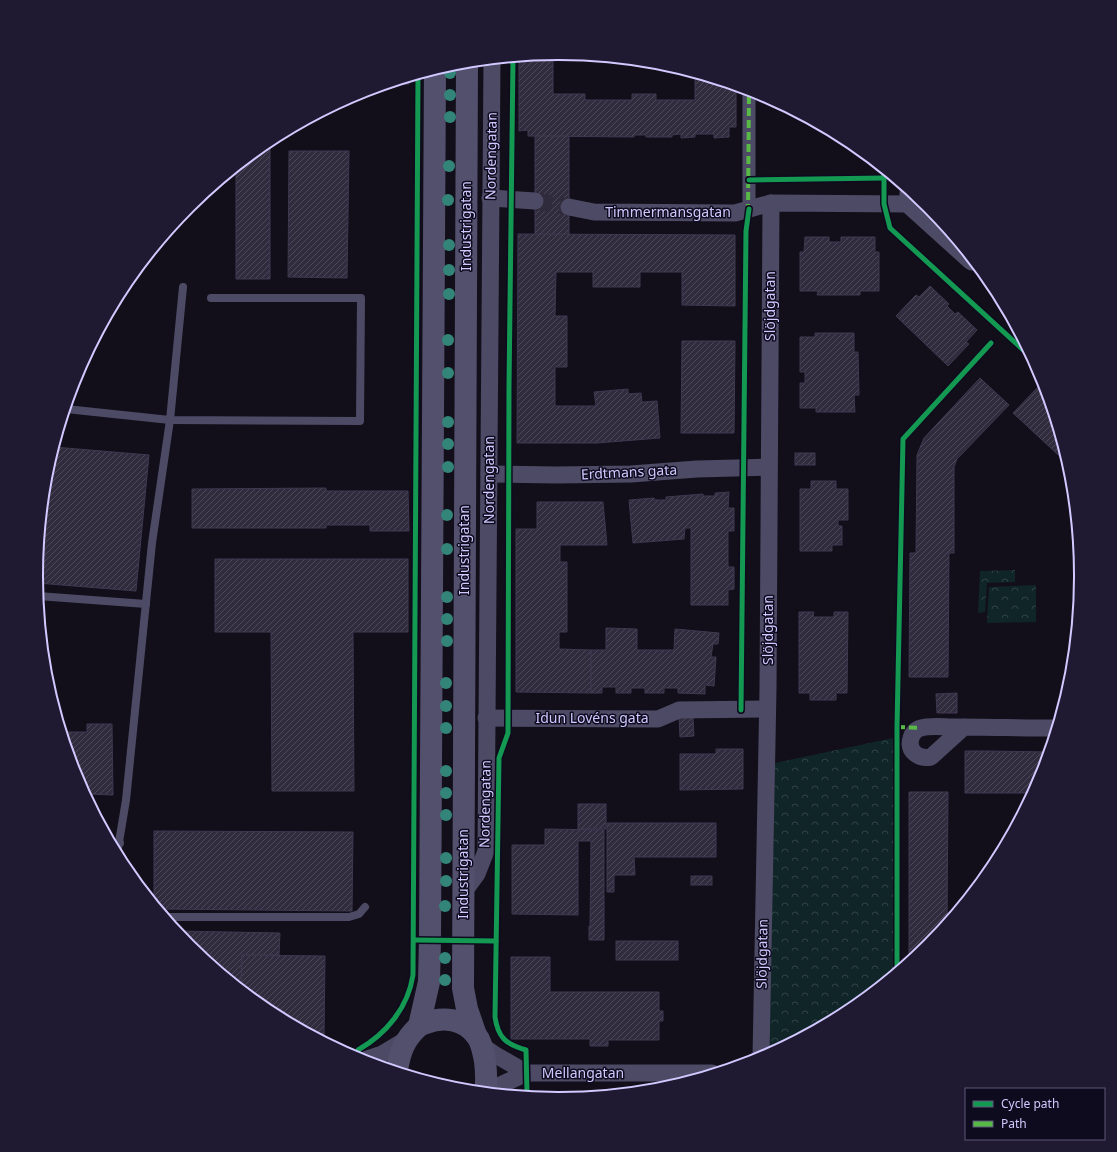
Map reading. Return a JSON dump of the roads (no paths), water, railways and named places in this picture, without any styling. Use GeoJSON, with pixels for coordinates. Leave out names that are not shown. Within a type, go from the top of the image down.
{"type":"FeatureCollection","features":[{"type":"Feature","properties":{"kind":"main road","name":"Industrigatan"},"geometry":{"type":"LineString","coordinates":[[467,69],[463,988],[467,1010],[479,1040],[486,1070],[484,1086]]}},
{"type":"Feature","properties":{"kind":"main road"},"geometry":{"type":"LineString","coordinates":[[398,1065],[400,1053],[413,1032],[429,982],[435,76]]}},
{"type":"Feature","properties":{"kind":"main road"},"geometry":{"type":"LineString","coordinates":[[413,1032],[434,1020],[452,1020],[464,1024],[479,1040]]}},
{"type":"Feature","properties":{"kind":"street","name":"Nordengatan"},"geometry":{"type":"LineString","coordinates":[[463,893],[477,874],[486,851],[492,65]]}},
{"type":"Feature","properties":{"kind":"street"},"geometry":{"type":"LineString","coordinates":[[749,97],[749,209]]}},
{"type":"Feature","properties":{"kind":"street"},"geometry":{"type":"LineString","coordinates":[[490,198],[535,201]]}},
{"type":"Feature","properties":{"kind":"street","name":"Timmermansgatan"},"geometry":{"type":"LineString","coordinates":[[569,207],[594,212],[735,213],[771,204],[909,198]]}},
{"type":"Feature","properties":{"kind":"street","name":"Slöjdgatan"},"geometry":{"type":"LineString","coordinates":[[761,1050],[767,709],[771,204]]}},
{"type":"Feature","properties":{"kind":"street","name":"Erdtmans gata"},"geometry":{"type":"LineString","coordinates":[[489,474],[630,474],[697,469],[769,467]]}},
{"type":"Feature","properties":{"kind":"street","name":"Idun Lovéns gata"},"geometry":{"type":"LineString","coordinates":[[486,718],[658,719],[679,710],[767,709]]}},
{"type":"Feature","properties":{"kind":"street"},"geometry":{"type":"LineString","coordinates":[[964,727],[1051,728]]}},
{"type":"Feature","properties":{"kind":"street"},"geometry":{"type":"LineString","coordinates":[[374,1057],[382,1054],[413,1032]]}},
{"type":"Feature","properties":{"kind":"street","name":"Mellangatan"},"geometry":{"type":"LineString","coordinates":[[479,1040],[494,1054],[527,1073]]}},
{"type":"Feature","properties":{"kind":"street","name":"Mellangatan"},"geometry":{"type":"LineString","coordinates":[[496,1087],[527,1073],[695,1073]]}},
{"type":"Feature","properties":{"kind":"lane"},"geometry":{"type":"LineString","coordinates":[[116,841],[126,800],[152,543],[170,420],[183,287]]}},
{"type":"Feature","properties":{"kind":"lane"},"geometry":{"type":"LineString","coordinates":[[70,409],[170,420],[360,421],[361,298],[211,298]]}},
{"type":"Feature","properties":{"kind":"lane"},"geometry":{"type":"LineString","coordinates":[[44,596],[146,604]]}},
{"type":"Feature","properties":{"kind":"lane"},"geometry":{"type":"LineString","coordinates":[[172,917],[349,917],[359,914],[365,907]]}},
{"type":"Feature","properties":{"kind":"tunnel"},"geometry":{"type":"LineString","coordinates":[[535,201],[569,207]]}}]}
